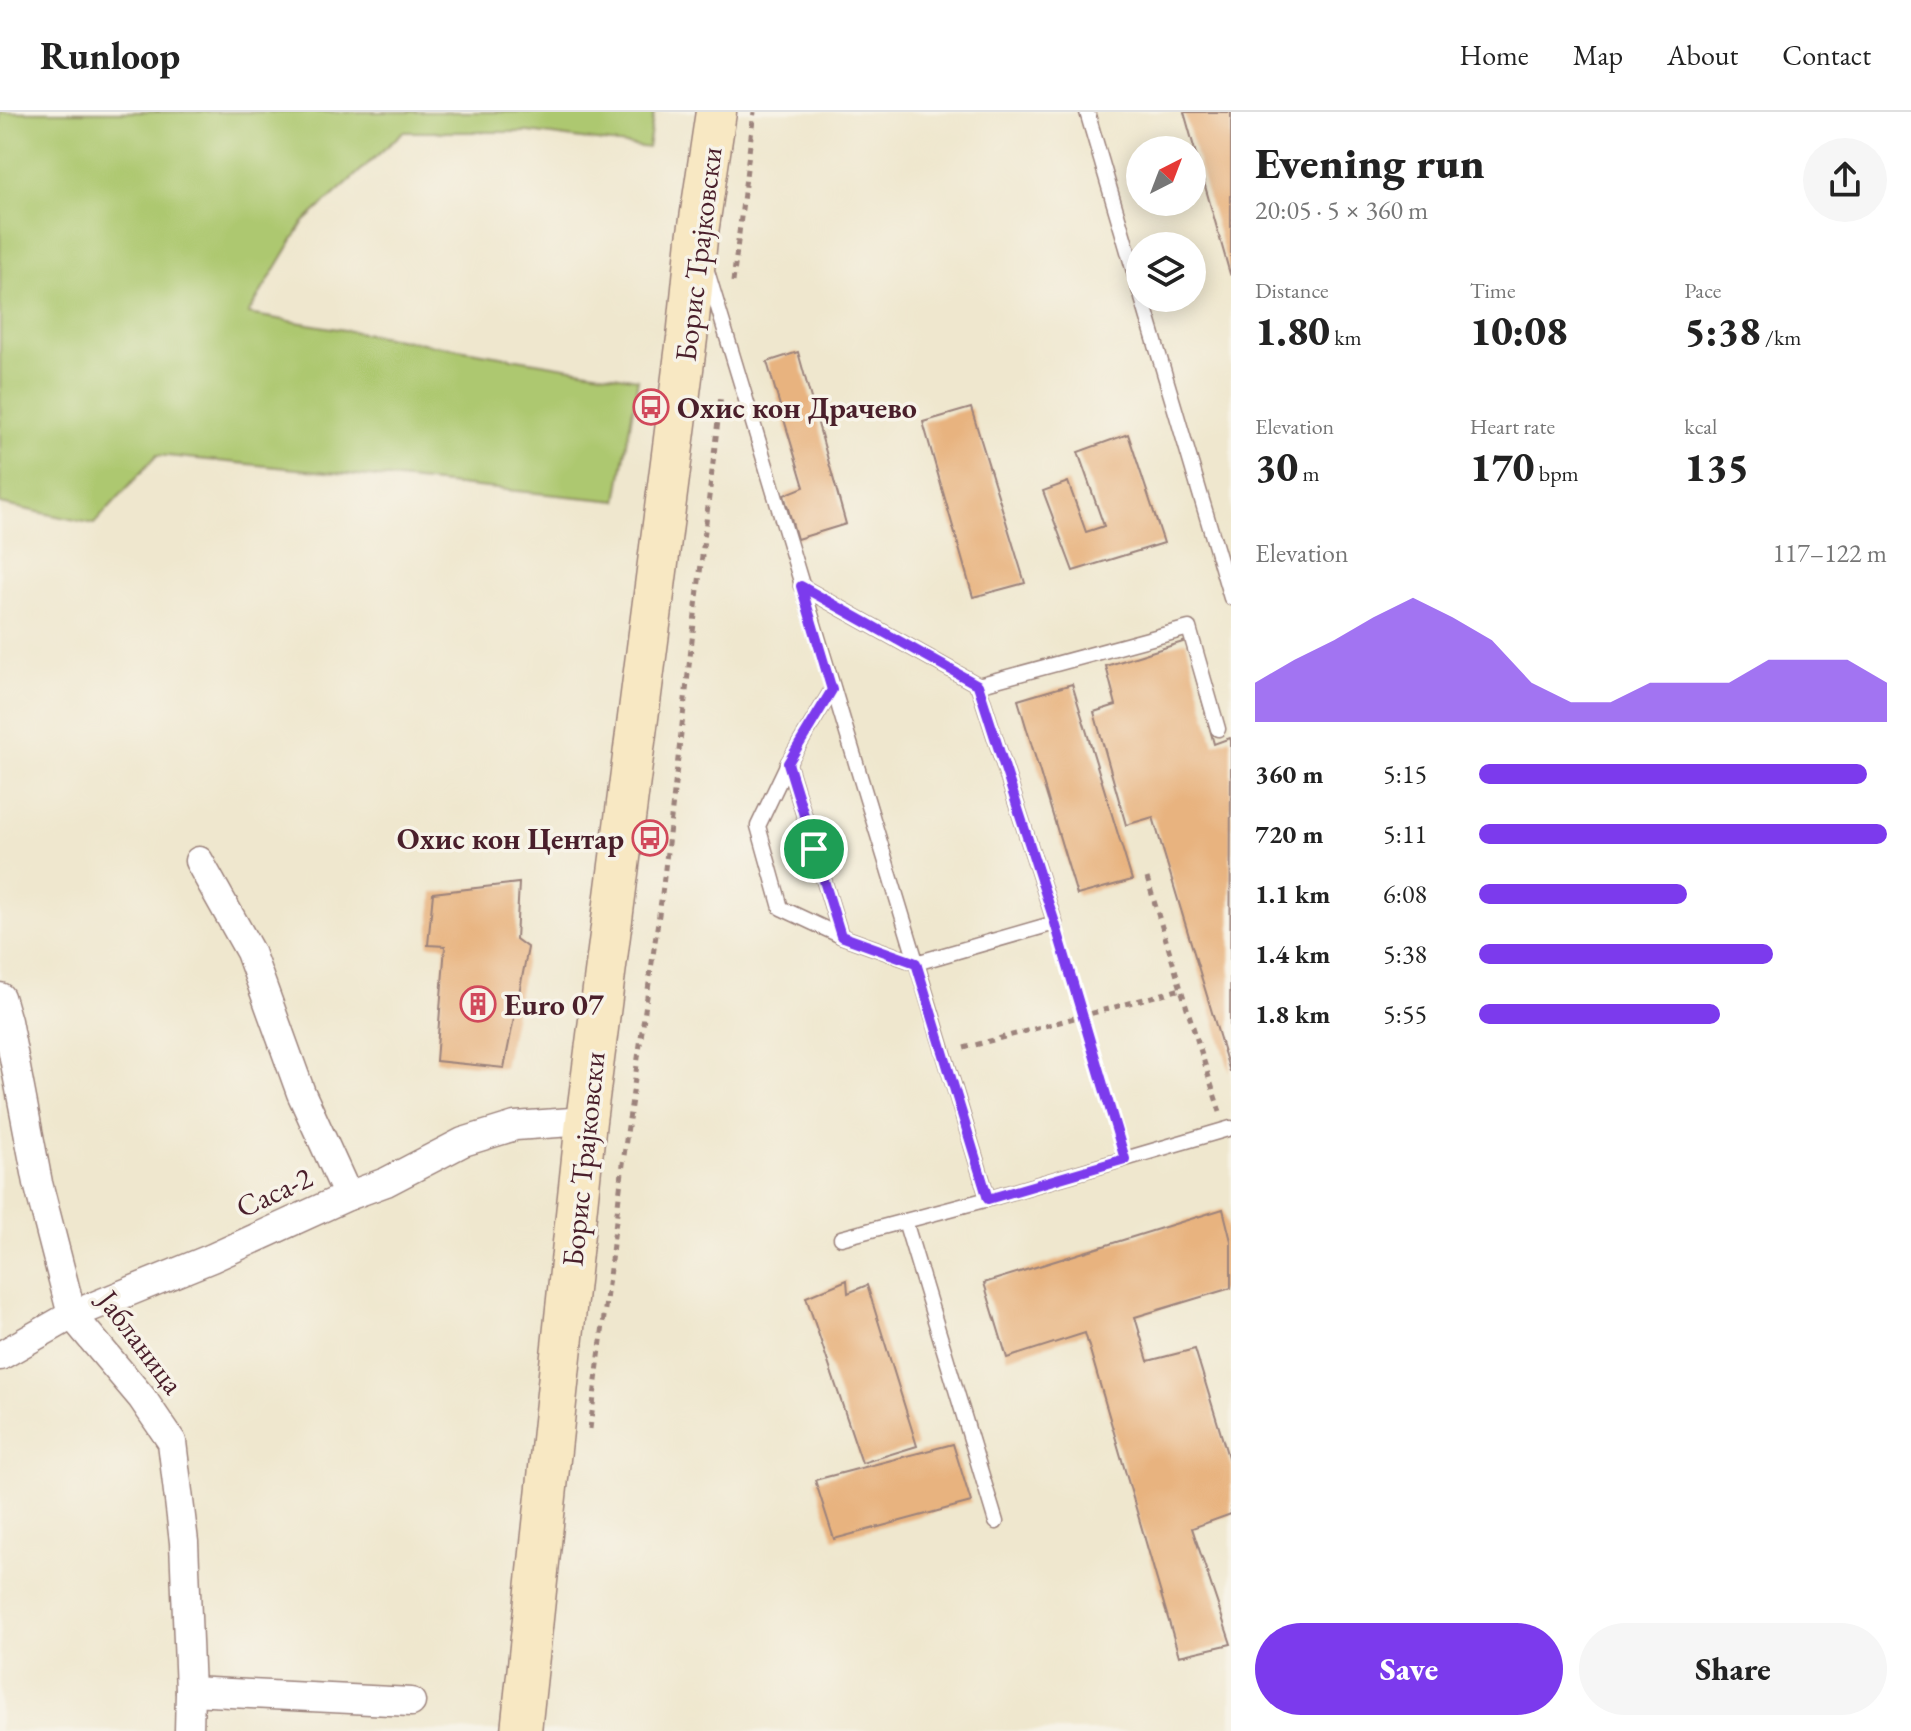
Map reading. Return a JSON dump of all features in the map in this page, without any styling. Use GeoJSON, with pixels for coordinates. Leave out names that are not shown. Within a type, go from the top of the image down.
{"type":"FeatureCollection","features":[{"type":"Feature","properties":{"kind":"main road","name":"Борис Трајковски"},"geometry":{"type":"LineString","coordinates":[[521,1731],[586,1121],[687,338],[697,239],[716,112]]}},
{"type":"Feature","properties":{"kind":"street"},"geometry":{"type":"LineString","coordinates":[[199,861],[250,952],[301,1093],[348,1196]]}},
{"type":"Feature","properties":{"kind":"street","name":"Јабланица"},"geometry":{"type":"LineString","coordinates":[[0,997],[38,1183],[72,1315],[142,1398],[172,1442],[184,1542],[189,1731]]}},
{"type":"Feature","properties":{"kind":"street","name":"Саса-2"},"geometry":{"type":"LineString","coordinates":[[0,1356],[72,1315],[386,1182],[463,1142],[515,1126],[586,1121]]}},
{"type":"Feature","properties":{"kind":"street"},"geometry":{"type":"LineString","coordinates":[[190,1691],[411,1702]]}},
{"type":"Feature","properties":{"kind":"lane"},"geometry":{"type":"LineString","coordinates":[[1087,112],[1126,244]]}},
{"type":"Feature","properties":{"kind":"lane"},"geometry":{"type":"LineString","coordinates":[[697,239],[988,1199]]}},
{"type":"Feature","properties":{"kind":"lane"},"geometry":{"type":"LineString","coordinates":[[1146,312],[1231,598]]}},
{"type":"Feature","properties":{"kind":"lane"},"geometry":{"type":"LineString","coordinates":[[801,586],[978,685],[1055,923],[916,963],[841,936],[781,908],[758,826],[788,763],[832,690]]}},
{"type":"Feature","properties":{"kind":"lane"},"geometry":{"type":"LineString","coordinates":[[978,685],[1189,628],[1218,729]]}},
{"type":"Feature","properties":{"kind":"lane"},"geometry":{"type":"LineString","coordinates":[[788,763],[841,936]]}},
{"type":"Feature","properties":{"kind":"lane"},"geometry":{"type":"LineString","coordinates":[[841,1238],[988,1199],[1228,1128]]}},
{"type":"Feature","properties":{"kind":"lane"},"geometry":{"type":"LineString","coordinates":[[905,1221],[996,1522]]}},
{"type":"Feature","properties":{"kind":"path"},"geometry":{"type":"LineString","coordinates":[[589,1442],[626,1140],[662,894],[754,112]]}},
{"type":"Feature","properties":{"kind":"path"},"geometry":{"type":"LineString","coordinates":[[1147,878],[1228,1128]]}},
{"type":"Feature","properties":{"kind":"path"},"geometry":{"type":"LineString","coordinates":[[1055,923],[1125,1159]]}},
{"type":"Feature","properties":{"kind":"path"},"geometry":{"type":"LineString","coordinates":[[944,1054],[1181,989]]}},
{"type":"Feature","properties":{"kind":"green space"},"geometry":{"type":"Polygon","coordinates":[[[0,112],[654,112],[648,148],[529,132],[403,132],[303,223],[248,314],[638,379],[617,501],[157,455],[94,524],[0,504],[0,112]]]}},
{"type":"Feature","properties":{"kind":"building"},"geometry":{"type":"Polygon","coordinates":[[[1184,112],[1231,112],[1230,274],[1206,189],[1206,136],[1191,136],[1184,112]]]}},
{"type":"Feature","properties":{"kind":"building"},"geometry":{"type":"Polygon","coordinates":[[[798,352],[846,524],[797,539],[784,495],[804,487],[767,362],[798,352]]]}},
{"type":"Feature","properties":{"kind":"building"},"geometry":{"type":"Polygon","coordinates":[[[971,408],[1025,583],[973,597],[923,422],[971,408]]]}},
{"type":"Feature","properties":{"kind":"building"},"geometry":{"type":"Polygon","coordinates":[[[1128,434],[1164,543],[1073,571],[1043,491],[1068,482],[1086,532],[1104,526],[1078,452],[1128,434]]]}},
{"type":"Feature","properties":{"kind":"building"},"geometry":{"type":"Polygon","coordinates":[[[1186,641],[1214,744],[1230,738],[1231,741],[1230,1072],[1153,817],[1126,825],[1094,712],[1116,705],[1106,666],[1186,641]]]}},
{"type":"Feature","properties":{"kind":"building"},"geometry":{"type":"Polygon","coordinates":[[[1072,684],[1132,880],[1077,895],[1018,700],[1072,684]]]}},
{"type":"Feature","properties":{"kind":"building","name":"Euro 07"},"geometry":{"type":"Polygon","coordinates":[[[519,883],[516,939],[528,948],[504,1068],[436,1061],[445,946],[428,945],[433,893],[519,883]]]}},
{"type":"Feature","properties":{"kind":"building"},"geometry":{"type":"Polygon","coordinates":[[[1223,1209],[1231,1241],[1231,1288],[1135,1317],[1148,1361],[1195,1349],[1231,1467],[1231,1514],[1192,1528],[1231,1644],[1179,1656],[1085,1333],[1007,1358],[984,1283],[1223,1209]]]}},
{"type":"Feature","properties":{"kind":"building"},"geometry":{"type":"Polygon","coordinates":[[[847,1280],[848,1293],[867,1285],[917,1446],[862,1463],[806,1297],[847,1280]]]}},
{"type":"Feature","properties":{"kind":"building"},"geometry":{"type":"Polygon","coordinates":[[[953,1444],[971,1502],[834,1539],[815,1480],[953,1444]]]}},
{"type":"Feature","properties":{"kind":"place","name":"Охис кон Драчево"},"geometry":{"type":"Point","coordinates":[651,407]}},
{"type":"Feature","properties":{"kind":"place","name":"Охис кон Центар"},"geometry":{"type":"Point","coordinates":[650,838]}},
{"type":"Feature","properties":{"kind":"place","name":"Euro 07"},"geometry":{"type":"Point","coordinates":[478,1004]}},
{"type":"Feature","properties":{"kind":"route"},"geometry":{"type":"LineString","coordinates":[[801,586],[978,685],[1055,923],[1125,1159],[988,1199],[916,963],[841,936],[814,849],[788,763],[832,690],[801,586]]}}]}
